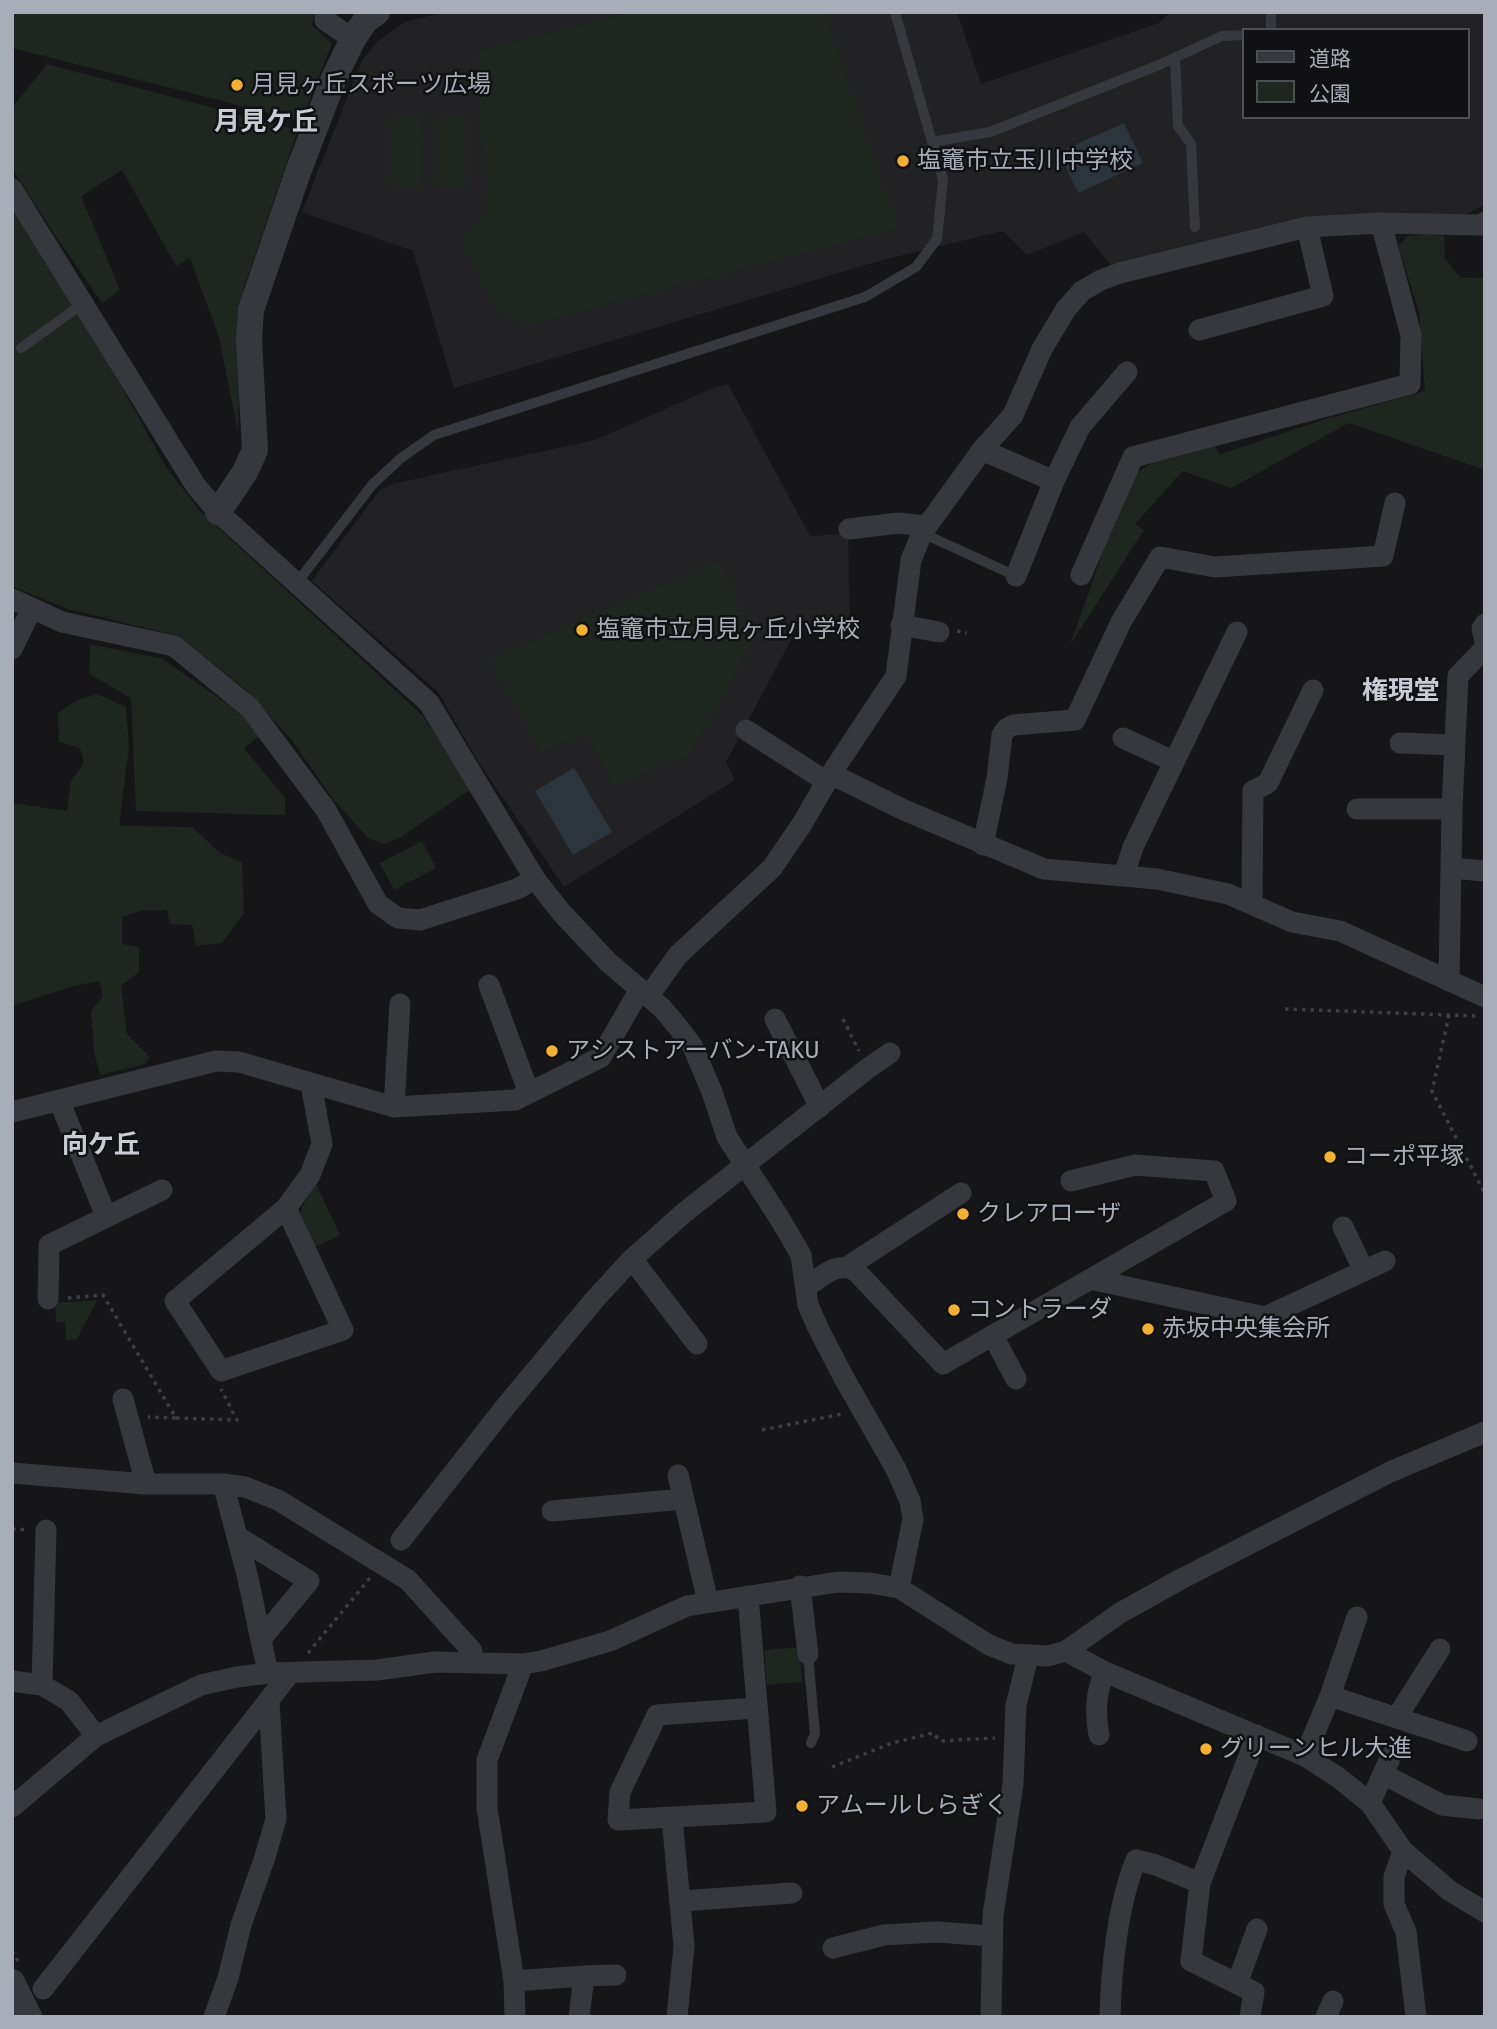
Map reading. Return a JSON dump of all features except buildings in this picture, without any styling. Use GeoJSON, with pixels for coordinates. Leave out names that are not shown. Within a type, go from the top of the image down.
{"type":"FeatureCollection","features":[{"type":"Feature","properties":{"kind":"street"},"geometry":{"type":"LineString","coordinates":[[327,12],[325,20],[353,38]]}},
{"type":"Feature","properties":{"kind":"street"},"geometry":{"type":"LineString","coordinates":[[218,512],[245,472],[255,450],[249,340],[251,310],[317,119],[353,38],[365,21],[377,12]]}},
{"type":"Feature","properties":{"kind":"street"},"geometry":{"type":"LineString","coordinates":[[12,189],[195,486],[218,512],[429,703],[535,879],[589,942],[644,994],[662,1007],[693,1047],[727,1137],[801,1255],[808,1305],[910,1501],[913,1519],[899,1588]]}},
{"type":"Feature","properties":{"kind":"street"},"geometry":{"type":"LineString","coordinates":[[12,1112],[216,1061],[240,1062],[394,1107],[515,1100],[601,1057],[644,994],[678,955],[772,868],[896,676],[911,561],[924,530],[982,450],[1013,415],[1042,349],[1066,309],[1082,291],[1120,273],[1307,227],[1381,223],[1480,225],[1485,222]]}},
{"type":"Feature","properties":{"kind":"street"},"geometry":{"type":"LineString","coordinates":[[1081,575],[1133,457],[1410,384],[1411,335],[1381,223]]}},
{"type":"Feature","properties":{"kind":"street"},"geometry":{"type":"LineString","coordinates":[[1199,330],[1323,296],[1307,227]]}},
{"type":"Feature","properties":{"kind":"street"},"geometry":{"type":"LineString","coordinates":[[1016,576],[1054,481],[1080,426],[1127,372]]}},
{"type":"Feature","properties":{"kind":"street"},"geometry":{"type":"LineString","coordinates":[[982,450],[1054,481]]}},
{"type":"Feature","properties":{"kind":"street"},"geometry":{"type":"LineString","coordinates":[[983,845],[997,778],[1002,735],[1013,725],[1075,720],[1121,622],[1160,557],[1215,567],[1383,556],[1395,503]]}},
{"type":"Feature","properties":{"kind":"street"},"geometry":{"type":"LineString","coordinates":[[849,529],[900,523],[924,530]]}},
{"type":"Feature","properties":{"kind":"street"},"geometry":{"type":"LineString","coordinates":[[12,649],[22,604],[62,622],[174,646],[250,708],[326,810],[378,904],[398,918],[420,920],[517,889],[535,879]]}},
{"type":"Feature","properties":{"kind":"street"},"geometry":{"type":"LineString","coordinates":[[1485,624],[1482,629],[1485,641]]}},
{"type":"Feature","properties":{"kind":"street"},"geometry":{"type":"LineString","coordinates":[[901,625],[939,632]]}},
{"type":"Feature","properties":{"kind":"street"},"geometry":{"type":"LineString","coordinates":[[1124,875],[1133,847],[1237,632]]}},
{"type":"Feature","properties":{"kind":"street"},"geometry":{"type":"LineString","coordinates":[[1449,981],[1458,676],[1485,648]]}},
{"type":"Feature","properties":{"kind":"street"},"geometry":{"type":"LineString","coordinates":[[1252,903],[1253,791],[1269,783],[1313,690]]}},
{"type":"Feature","properties":{"kind":"street"},"geometry":{"type":"LineString","coordinates":[[746,730],[829,778],[1044,869],[1124,875],[1228,894],[1292,922],[1340,931],[1485,996]]}},
{"type":"Feature","properties":{"kind":"street"},"geometry":{"type":"LineString","coordinates":[[1123,738],[1173,761]]}},
{"type":"Feature","properties":{"kind":"street"},"geometry":{"type":"LineString","coordinates":[[1400,743],[1455,745]]}},
{"type":"Feature","properties":{"kind":"street"},"geometry":{"type":"LineString","coordinates":[[1357,809],[1452,809]]}},
{"type":"Feature","properties":{"kind":"street"},"geometry":{"type":"LineString","coordinates":[[1451,868],[1485,870]]}},
{"type":"Feature","properties":{"kind":"street"},"geometry":{"type":"LineString","coordinates":[[489,985],[529,1093]]}},
{"type":"Feature","properties":{"kind":"street"},"geometry":{"type":"LineString","coordinates":[[394,1107],[400,1004]]}},
{"type":"Feature","properties":{"kind":"street"},"geometry":{"type":"LineString","coordinates":[[775,1019],[820,1107]]}},
{"type":"Feature","properties":{"kind":"street"},"geometry":{"type":"LineString","coordinates":[[401,1540],[514,1396],[632,1259],[685,1212],[890,1053]]}},
{"type":"Feature","properties":{"kind":"street"},"geometry":{"type":"LineString","coordinates":[[286,1208],[343,1330],[220,1371],[174,1301],[286,1208],[310,1175],[322,1144],[311,1084]]}},
{"type":"Feature","properties":{"kind":"street"},"geometry":{"type":"LineString","coordinates":[[59,1100],[106,1216]]}},
{"type":"Feature","properties":{"kind":"street"},"geometry":{"type":"LineString","coordinates":[[806,1287],[836,1267],[847,1267],[856,1271],[943,1364],[1226,1201],[1214,1171],[1135,1164],[1071,1181]]}},
{"type":"Feature","properties":{"kind":"street"},"geometry":{"type":"LineString","coordinates":[[48,1299],[49,1245],[162,1190]]}},
{"type":"Feature","properties":{"kind":"street"},"geometry":{"type":"LineString","coordinates":[[847,1267],[961,1193]]}},
{"type":"Feature","properties":{"kind":"street"},"geometry":{"type":"LineString","coordinates":[[1343,1227],[1364,1271]]}},
{"type":"Feature","properties":{"kind":"street"},"geometry":{"type":"LineString","coordinates":[[632,1259],[697,1344]]}},
{"type":"Feature","properties":{"kind":"street"},"geometry":{"type":"LineString","coordinates":[[1090,1279],[1265,1318],[1385,1261]]}},
{"type":"Feature","properties":{"kind":"street"},"geometry":{"type":"LineString","coordinates":[[993,1335],[1016,1379]]}},
{"type":"Feature","properties":{"kind":"street"},"geometry":{"type":"LineString","coordinates":[[125,1408],[146,1484]]}},
{"type":"Feature","properties":{"kind":"street"},"geometry":{"type":"LineString","coordinates":[[12,1807],[96,1736],[201,1685],[228,1678],[268,1673],[377,1670],[435,1662],[523,1664],[610,1642],[688,1606],[800,1586],[849,1582],[899,1588],[989,1645],[1028,1657],[1048,1656],[1066,1651],[1120,1613],[1181,1579],[1390,1472],[1485,1432]]}},
{"type":"Feature","properties":{"kind":"street"},"geometry":{"type":"LineString","coordinates":[[12,1473],[146,1484],[223,1484],[244,1487],[278,1500],[408,1580],[472,1651],[472,1661]]}},
{"type":"Feature","properties":{"kind":"street"},"geometry":{"type":"LineString","coordinates":[[678,1475],[708,1602]]}},
{"type":"Feature","properties":{"kind":"street"},"geometry":{"type":"LineString","coordinates":[[223,1484],[238,1537],[268,1673]]}},
{"type":"Feature","properties":{"kind":"street"},"geometry":{"type":"LineString","coordinates":[[552,1511],[683,1499]]}},
{"type":"Feature","properties":{"kind":"street"},"geometry":{"type":"LineString","coordinates":[[41,1685],[46,1530]]}},
{"type":"Feature","properties":{"kind":"street"},"geometry":{"type":"LineString","coordinates":[[238,1537],[309,1581],[261,1639]]}},
{"type":"Feature","properties":{"kind":"street"},"geometry":{"type":"LineString","coordinates":[[800,1586],[808,1654]]}},
{"type":"Feature","properties":{"kind":"street"},"geometry":{"type":"LineString","coordinates":[[748,1596],[766,1812],[618,1820],[620,1792],[656,1715],[756,1708]]}},
{"type":"Feature","properties":{"kind":"street"},"geometry":{"type":"LineString","coordinates":[[1305,1756],[1330,1696],[1357,1617]]}},
{"type":"Feature","properties":{"kind":"street"},"geometry":{"type":"LineString","coordinates":[[1397,1717],[1440,1649]]}},
{"type":"Feature","properties":{"kind":"street"},"geometry":{"type":"LineString","coordinates":[[1066,1651],[1105,1672],[1305,1756],[1370,1803],[1403,1851],[1450,1891],[1485,1912]]}},
{"type":"Feature","properties":{"kind":"street"},"geometry":{"type":"LineString","coordinates":[[991,2017],[992,1936],[1013,1784],[1016,1705],[1028,1657]]}},
{"type":"Feature","properties":{"kind":"street"},"geometry":{"type":"LineString","coordinates":[[515,2017],[514,1981],[487,1808],[487,1760],[523,1664]]}},
{"type":"Feature","properties":{"kind":"street"},"geometry":{"type":"LineString","coordinates":[[1099,1735],[1095,1712],[1098,1687],[1105,1672]]}},
{"type":"Feature","properties":{"kind":"street"},"geometry":{"type":"LineString","coordinates":[[43,1989],[290,1673]]}},
{"type":"Feature","properties":{"kind":"street"},"geometry":{"type":"LineString","coordinates":[[12,1681],[41,1685],[69,1701],[96,1736]]}},
{"type":"Feature","properties":{"kind":"street"},"geometry":{"type":"LineString","coordinates":[[1330,1696],[1467,1741]]}},
{"type":"Feature","properties":{"kind":"street"},"geometry":{"type":"LineString","coordinates":[[214,2017],[228,1978],[240,1924],[276,1819],[269,1702]]}},
{"type":"Feature","properties":{"kind":"street"},"geometry":{"type":"LineString","coordinates":[[1250,2017],[1254,1992],[1191,1961],[1200,1883],[1257,1735]]}},
{"type":"Feature","properties":{"kind":"street"},"geometry":{"type":"LineString","coordinates":[[1370,1803],[1387,1765],[1442,1805],[1479,1809]]}},
{"type":"Feature","properties":{"kind":"street"},"geometry":{"type":"LineString","coordinates":[[672,1818],[682,1901],[684,1946],[677,2017]]}},
{"type":"Feature","properties":{"kind":"street"},"geometry":{"type":"LineString","coordinates":[[1403,1851],[1394,1877],[1394,1904],[1406,1932],[1416,2017]]}},
{"type":"Feature","properties":{"kind":"street"},"geometry":{"type":"LineString","coordinates":[[1110,2017],[1111,1982],[1119,1931],[1128,1880],[1136,1860],[1200,1883]]}},
{"type":"Feature","properties":{"kind":"street"},"geometry":{"type":"LineString","coordinates":[[682,1901],[792,1893]]}},
{"type":"Feature","properties":{"kind":"street"},"geometry":{"type":"LineString","coordinates":[[1237,1984],[1257,1929]]}},
{"type":"Feature","properties":{"kind":"street"},"geometry":{"type":"LineString","coordinates":[[833,1948],[884,1935],[937,1932],[992,1936]]}},
{"type":"Feature","properties":{"kind":"street"},"geometry":{"type":"LineString","coordinates":[[514,1981],[616,1975]]}},
{"type":"Feature","properties":{"kind":"street"},"geometry":{"type":"LineString","coordinates":[[579,2017],[584,1976]]}},
{"type":"Feature","properties":{"kind":"street"},"geometry":{"type":"LineString","coordinates":[[12,1982],[26,2015]]}},
{"type":"Feature","properties":{"kind":"lane"},"geometry":{"type":"LineString","coordinates":[[296,584],[372,485],[401,458],[434,435],[865,296],[916,267],[937,239],[943,180],[895,12]]}},
{"type":"Feature","properties":{"kind":"lane"},"geometry":{"type":"LineString","coordinates":[[932,142],[990,132],[1175,58],[1222,36],[1242,35]]}},
{"type":"Feature","properties":{"kind":"lane"},"geometry":{"type":"LineString","coordinates":[[1175,58],[1178,126],[1191,144],[1195,227]]}},
{"type":"Feature","properties":{"kind":"lane"},"geometry":{"type":"LineString","coordinates":[[21,348],[84,303]]}},
{"type":"Feature","properties":{"kind":"lane"},"geometry":{"type":"LineString","coordinates":[[924,530],[1016,576]]}},
{"type":"Feature","properties":{"kind":"lane"},"geometry":{"type":"LineString","coordinates":[[808,1654],[816,1734],[811,1743]]}},
{"type":"Feature","properties":{"kind":"path"},"geometry":{"type":"LineString","coordinates":[[1285,1009],[1485,1017]]}},
{"type":"Feature","properties":{"kind":"path"},"geometry":{"type":"LineString","coordinates":[[1449,1015],[1432,1091],[1485,1194]]}},
{"type":"Feature","properties":{"kind":"path"},"geometry":{"type":"LineString","coordinates":[[844,1019],[867,1069]]}},
{"type":"Feature","properties":{"kind":"path"},"geometry":{"type":"LineString","coordinates":[[48,1299],[103,1295],[176,1418]]}},
{"type":"Feature","properties":{"kind":"path"},"geometry":{"type":"LineString","coordinates":[[125,1408],[176,1418],[237,1420],[218,1383],[220,1371]]}},
{"type":"Feature","properties":{"kind":"path"},"geometry":{"type":"LineString","coordinates":[[762,1430],[862,1410]]}},
{"type":"Feature","properties":{"kind":"path"},"geometry":{"type":"LineString","coordinates":[[290,1673],[382,1564]]}},
{"type":"Feature","properties":{"kind":"path"},"geometry":{"type":"LineString","coordinates":[[832,1767],[892,1743],[933,1733],[940,1741],[1014,1736]]}},
{"type":"Feature","properties":{"kind":"shaded area","name":"塩竈市立玉川中学校"},"geometry":{"type":"Polygon","coordinates":[[[445,12],[957,12],[981,84],[1159,23],[1170,12],[1485,12],[1485,204],[1461,217],[1319,216],[1113,268],[1084,232],[1027,255],[1003,231],[882,260],[454,388],[413,251],[302,212],[362,60],[378,41],[405,22],[445,12]]]}},
{"type":"Feature","properties":{"kind":"shaded area"},"geometry":{"type":"Polygon","coordinates":[[[1124,123],[1143,163],[1078,193],[1059,152],[1124,123]]]}},
{"type":"Feature","properties":{"kind":"shaded area","name":"塩竈市立月見ヶ丘小学校"},"geometry":{"type":"Polygon","coordinates":[[[728,384],[810,536],[848,534],[850,636],[799,625],[726,762],[735,780],[564,887],[481,766],[438,692],[312,581],[379,491],[392,484],[595,440],[713,388],[728,384]]]}},
{"type":"Feature","properties":{"kind":"shaded area"},"geometry":{"type":"Polygon","coordinates":[[[574,768],[612,832],[573,855],[535,791],[574,768]]]}},
{"type":"Feature","properties":{"kind":"green space","name":"月見ヶ丘スポーツ広場"},"geometry":{"type":"Polygon","coordinates":[[[12,12],[315,12],[312,25],[332,44],[301,121],[12,48],[12,12]]]}},
{"type":"Feature","properties":{"kind":"green space"},"geometry":{"type":"Polygon","coordinates":[[[632,12],[824,12],[899,229],[528,325],[498,313],[461,239],[487,214],[476,51],[632,12]]]}},
{"type":"Feature","properties":{"kind":"green space"},"geometry":{"type":"Polygon","coordinates":[[[47,64],[298,130],[244,287],[238,432],[219,337],[190,258],[176,266],[122,170],[81,196],[120,290],[102,303],[12,168],[12,108],[47,64]]]}},
{"type":"Feature","properties":{"kind":"green space"},"geometry":{"type":"Polygon","coordinates":[[[390,116],[421,116],[422,187],[390,187],[390,116]]]}},
{"type":"Feature","properties":{"kind":"green space"},"geometry":{"type":"Polygon","coordinates":[[[467,116],[467,187],[436,187],[436,117],[467,116]]]}},
{"type":"Feature","properties":{"kind":"green space"},"geometry":{"type":"Polygon","coordinates":[[[12,208],[83,317],[166,467],[199,510],[423,716],[471,789],[401,837],[384,844],[368,838],[333,799],[291,739],[244,688],[178,636],[68,609],[12,586],[12,208]]]}},
{"type":"Feature","properties":{"kind":"green space"},"geometry":{"type":"Polygon","coordinates":[[[1408,236],[1444,236],[1445,259],[1460,277],[1485,278],[1485,470],[1349,423],[1231,488],[1183,471],[1135,524],[1144,530],[1070,645],[1106,543],[1136,473],[1152,463],[1215,446],[1220,454],[1326,419],[1425,391],[1419,312],[1398,246],[1408,236]]]}},
{"type":"Feature","properties":{"kind":"green space"},"geometry":{"type":"Polygon","coordinates":[[[720,560],[754,640],[690,755],[614,787],[586,734],[540,753],[490,659],[720,560]]]}},
{"type":"Feature","properties":{"kind":"green space"},"geometry":{"type":"Polygon","coordinates":[[[90,644],[163,659],[247,718],[261,735],[244,748],[285,798],[285,815],[136,811],[131,698],[89,674],[90,644]]]}},
{"type":"Feature","properties":{"kind":"green space"},"geometry":{"type":"Polygon","coordinates":[[[97,694],[126,707],[129,746],[119,826],[192,827],[220,853],[242,862],[244,913],[222,943],[196,946],[192,925],[170,924],[167,910],[143,910],[122,917],[122,944],[139,947],[139,972],[121,986],[127,1034],[150,1057],[145,1064],[100,1075],[94,1051],[91,1011],[103,996],[99,981],[73,986],[12,1006],[12,803],[67,811],[71,781],[84,763],[80,748],[59,742],[58,713],[77,700],[97,694]]]}},
{"type":"Feature","properties":{"kind":"green space"},"geometry":{"type":"Polygon","coordinates":[[[422,841],[436,868],[394,890],[380,863],[422,841]]]}},
{"type":"Feature","properties":{"kind":"green space"},"geometry":{"type":"Polygon","coordinates":[[[316,1184],[340,1235],[313,1248],[301,1215],[316,1184]]]}},
{"type":"Feature","properties":{"kind":"green space"},"geometry":{"type":"Polygon","coordinates":[[[97,1300],[77,1339],[66,1340],[65,1322],[56,1322],[55,1303],[97,1300]]]}},
{"type":"Feature","properties":{"kind":"green space"},"geometry":{"type":"Polygon","coordinates":[[[800,1647],[802,1682],[767,1685],[764,1650],[800,1647]]]}},
{"type":"Feature","properties":{"kind":"place","name":"月見ヶ丘スポーツ広場"},"geometry":{"type":"Point","coordinates":[237,85]}},
{"type":"Feature","properties":{"kind":"place","name":"塩竈市立玉川中学校"},"geometry":{"type":"Point","coordinates":[903,161]}},
{"type":"Feature","properties":{"kind":"place","name":"塩竈市立月見ヶ丘小学校"},"geometry":{"type":"Point","coordinates":[582,630]}},
{"type":"Feature","properties":{"kind":"place","name":"アシストアーバン-TAKU"},"geometry":{"type":"Point","coordinates":[552,1051]}},
{"type":"Feature","properties":{"kind":"place","name":"コーポ平塚"},"geometry":{"type":"Point","coordinates":[1330,1157]}},
{"type":"Feature","properties":{"kind":"place","name":"クレアローザ"},"geometry":{"type":"Point","coordinates":[963,1214]}},
{"type":"Feature","properties":{"kind":"place","name":"コントラーダ"},"geometry":{"type":"Point","coordinates":[954,1310]}},
{"type":"Feature","properties":{"kind":"place","name":"赤坂中央集会所"},"geometry":{"type":"Point","coordinates":[1148,1329]}},
{"type":"Feature","properties":{"kind":"place","name":"グリーンヒル大進"},"geometry":{"type":"Point","coordinates":[1206,1749]}},
{"type":"Feature","properties":{"kind":"place","name":"アムールしらぎく"},"geometry":{"type":"Point","coordinates":[802,1806]}},
{"type":"Feature","properties":{"kind":"district","name":"月見ケ丘"},"geometry":{"type":"Point","coordinates":[266,123]}},
{"type":"Feature","properties":{"kind":"district","name":"権現堂"},"geometry":{"type":"Point","coordinates":[1401,692]}},
{"type":"Feature","properties":{"kind":"district","name":"向ケ丘"},"geometry":{"type":"Point","coordinates":[101,1146]}}]}
